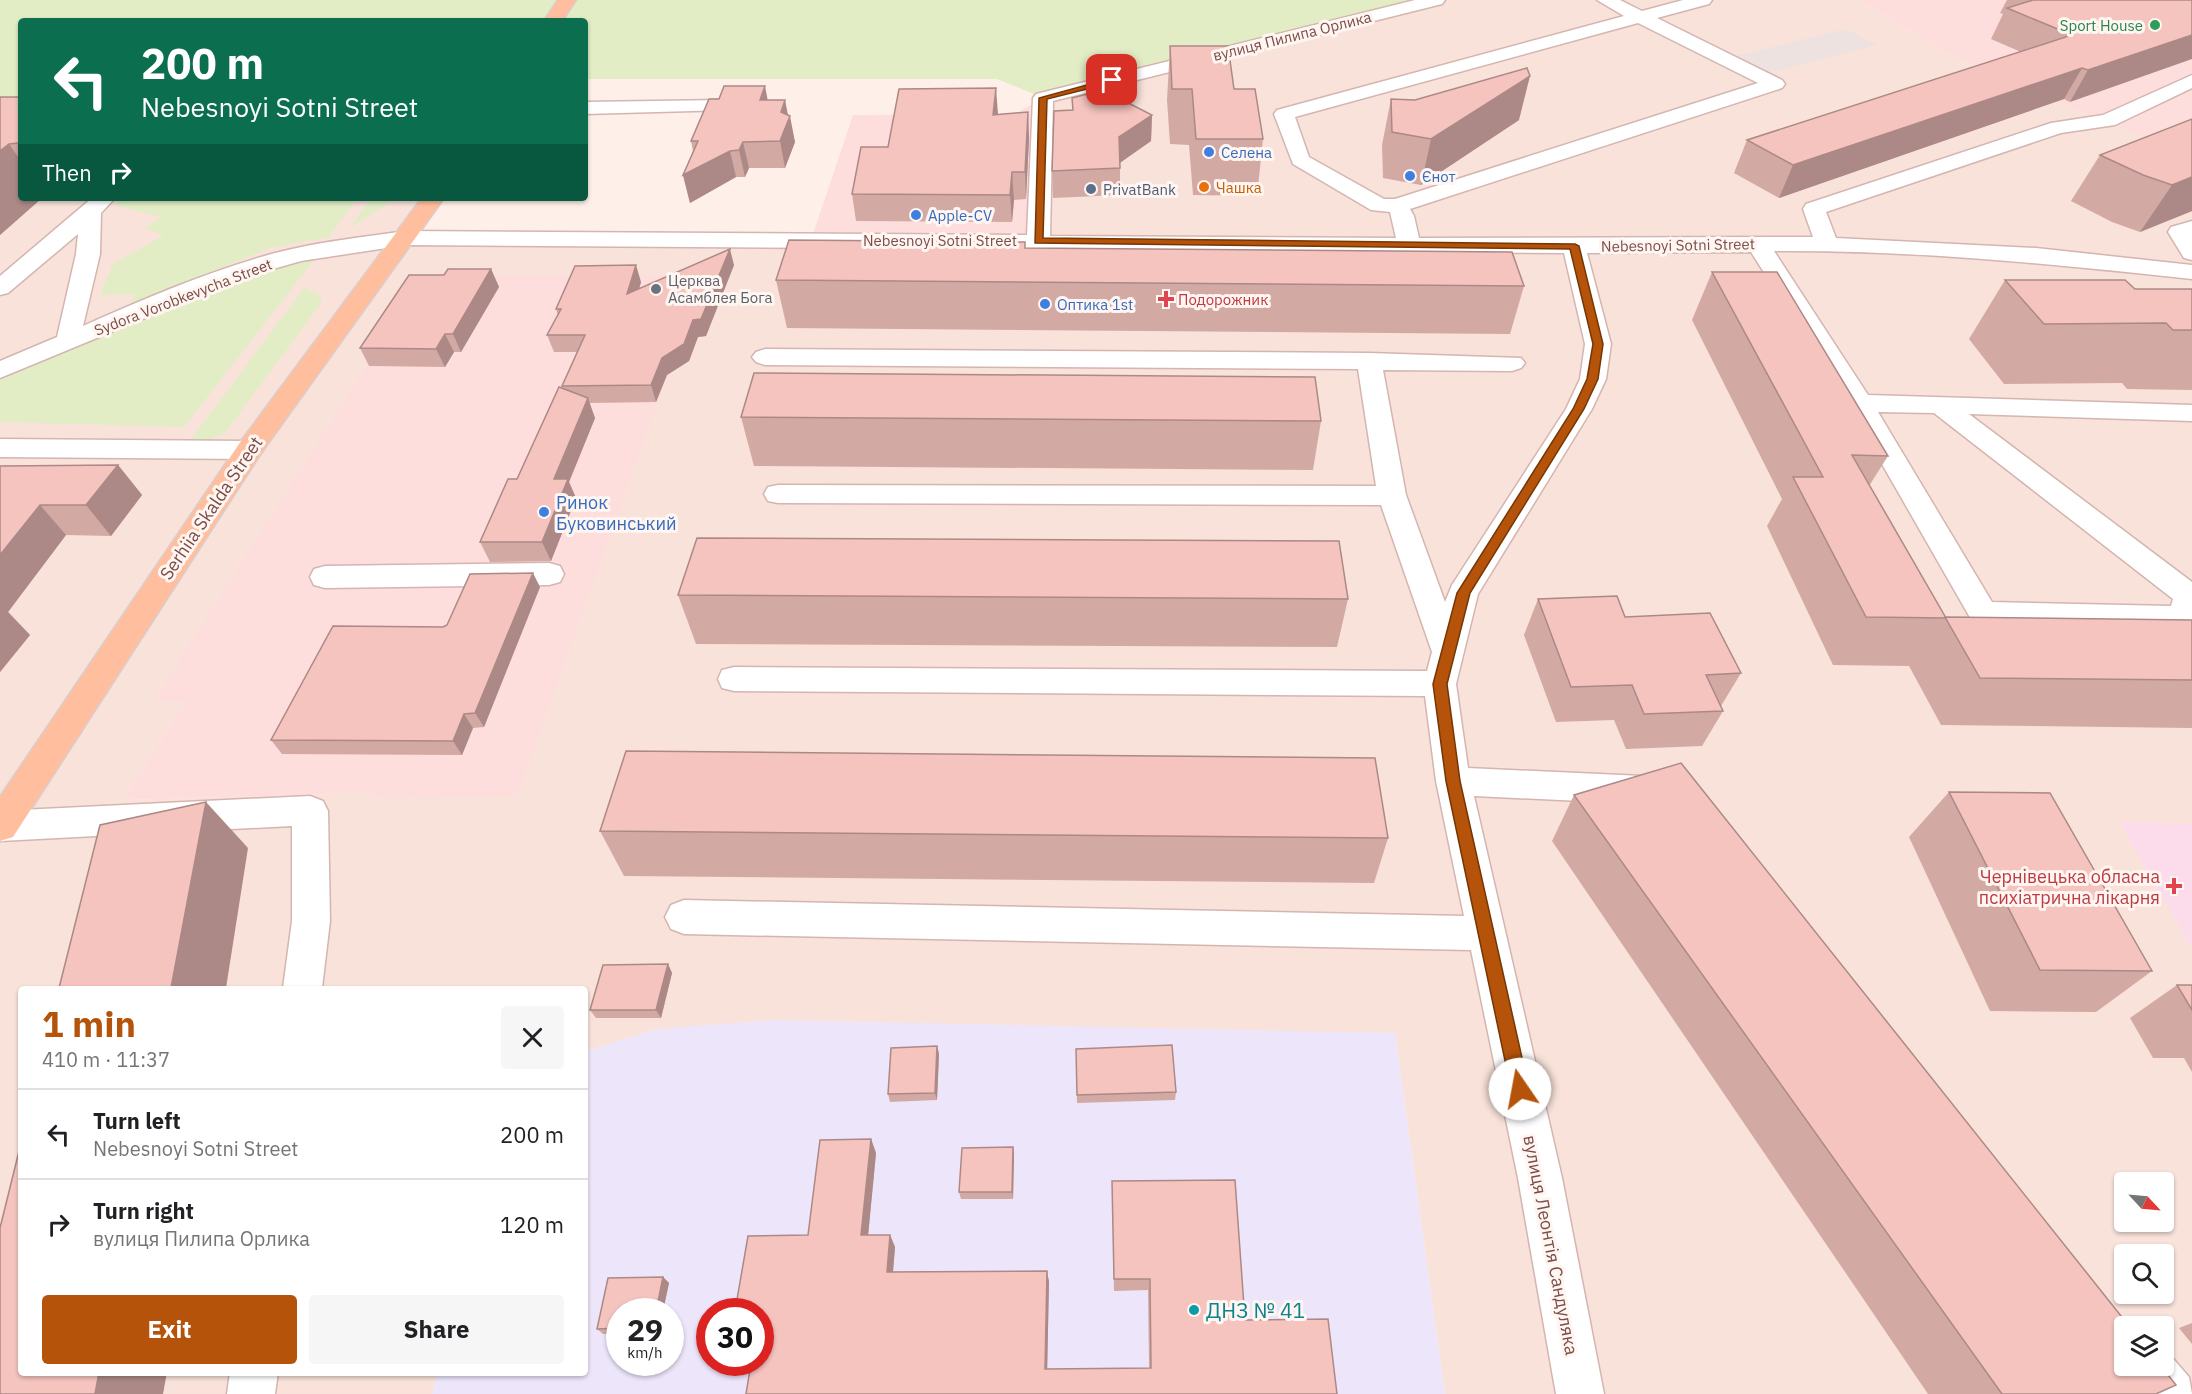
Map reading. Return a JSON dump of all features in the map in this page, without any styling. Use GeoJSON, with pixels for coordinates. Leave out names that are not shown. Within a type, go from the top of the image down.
{"type":"FeatureCollection","features":[{"type":"Feature","properties":{"kind":"main road"},"geometry":{"type":"LineString","coordinates":[[555,18],[567,0]]}},
{"type":"Feature","properties":{"kind":"main road","name":"Serhiia Skalda Street"},"geometry":{"type":"LineString","coordinates":[[0,826],[249,450],[431,201]]}},
{"type":"Feature","properties":{"kind":"street","name":"вулиця Пилипа Орлика"},"geometry":{"type":"LineString","coordinates":[[1038,241],[1043,98],[1436,0]]}},
{"type":"Feature","properties":{"kind":"street"},"geometry":{"type":"LineString","coordinates":[[1606,0],[1644,16],[1775,84],[1397,206],[1379,205],[1300,160],[1284,114],[1644,16],[1702,0]]}},
{"type":"Feature","properties":{"kind":"street"},"geometry":{"type":"LineString","coordinates":[[1827,244],[1814,209],[2058,128],[2108,121],[2192,81]]}},
{"type":"Feature","properties":{"kind":"street"},"geometry":{"type":"LineString","coordinates":[[588,108],[722,106]]}},
{"type":"Feature","properties":{"kind":"street"},"geometry":{"type":"LineString","coordinates":[[0,288],[97,205]]}},
{"type":"Feature","properties":{"kind":"street"},"geometry":{"type":"LineString","coordinates":[[70,342],[69,331],[88,255],[97,205]]}},
{"type":"Feature","properties":{"kind":"street"},"geometry":{"type":"LineString","coordinates":[[1397,206],[1403,216],[1408,243]]}},
{"type":"Feature","properties":{"kind":"street"},"geometry":{"type":"LineString","coordinates":[[2192,228],[2180,232],[2192,253]]}},
{"type":"Feature","properties":{"kind":"street","name":"Nebesnoyi Sotni Street"},"geometry":{"type":"LineString","coordinates":[[406,238],[1408,243],[1575,246],[1827,244],[2003,252],[2192,272]]}},
{"type":"Feature","properties":{"kind":"street","name":"Sydora Vorobkevycha Street"},"geometry":{"type":"LineString","coordinates":[[0,370],[190,291],[267,263],[330,249],[406,238]]}},
{"type":"Feature","properties":{"kind":"street"},"geometry":{"type":"LineString","coordinates":[[1758,244],[1860,403],[1983,613],[2183,618],[2189,596],[1941,406]]}},
{"type":"Feature","properties":{"kind":"street","name":"вулиця Леонтія Сандуляка"},"geometry":{"type":"LineString","coordinates":[[1575,246],[1598,344],[1593,379],[1579,409],[1463,593],[1440,684],[1453,781],[1540,1178],[1580,1394]]}},
{"type":"Feature","properties":{"kind":"street"},"geometry":{"type":"LineString","coordinates":[[765,357],[1512,363]]}},
{"type":"Feature","properties":{"kind":"street"},"geometry":{"type":"LineString","coordinates":[[1369,361],[1392,495],[1447,650]]}},
{"type":"Feature","properties":{"kind":"street"},"geometry":{"type":"LineString","coordinates":[[1860,403],[2192,413]]}},
{"type":"Feature","properties":{"kind":"street"},"geometry":{"type":"LineString","coordinates":[[0,448],[249,450]]}},
{"type":"Feature","properties":{"kind":"street"},"geometry":{"type":"LineString","coordinates":[[778,494],[1277,497],[1392,495]]}},
{"type":"Feature","properties":{"kind":"street"},"geometry":{"type":"LineString","coordinates":[[325,577],[549,574]]}},
{"type":"Feature","properties":{"kind":"street"},"geometry":{"type":"LineString","coordinates":[[734,679],[1440,684]]}},
{"type":"Feature","properties":{"kind":"street"},"geometry":{"type":"LineString","coordinates":[[1453,781],[1673,792]]}},
{"type":"Feature","properties":{"kind":"street"},"geometry":{"type":"LineString","coordinates":[[0,826],[103,819],[310,811],[311,921],[303,986]]}},
{"type":"Feature","properties":{"kind":"street"},"geometry":{"type":"LineString","coordinates":[[684,917],[1486,933]]}},
{"type":"Feature","properties":{"kind":"street"},"geometry":{"type":"LineString","coordinates":[[251,1394],[253,1376]]}},
{"type":"Feature","properties":{"kind":"street"},"geometry":{"type":"LineString","coordinates":[[2158,1376],[2172,1394]]}},
{"type":"Feature","properties":{"kind":"shaded area"},"geometry":{"type":"Polygon","coordinates":[[[1439,0],[1861,0],[1932,45],[2192,121],[2192,824],[2119,822],[2192,949],[2192,1394],[1445,1394],[1395,1033],[656,1029],[588,1051],[588,986],[18,986],[18,1376],[437,1376],[432,1394],[0,1394],[0,98],[18,98],[18,201],[433,201],[407,238],[811,240],[1044,98],[1439,0]],[[730,275],[186,701],[123,800],[366,793],[378,798],[656,402],[667,375],[688,362],[698,337],[730,275]]]}},
{"type":"Feature","properties":{"kind":"shaded area"},"geometry":{"type":"Polygon","coordinates":[[[1861,0],[2192,0],[2192,121],[2145,138],[1932,45],[1861,0]]]}},
{"type":"Feature","properties":{"kind":"shaded area"},"geometry":{"type":"Polygon","coordinates":[[[1845,29],[1877,45],[1769,73],[1737,56],[1845,29]]]}},
{"type":"Feature","properties":{"kind":"shaded area"},"geometry":{"type":"Polygon","coordinates":[[[1044,98],[1039,242],[811,240],[853,115],[1014,114],[1044,98]]]}},
{"type":"Feature","properties":{"kind":"shaded area","name":"Ринок Буковинський"},"geometry":{"type":"Polygon","coordinates":[[[730,275],[706,336],[697,337],[688,362],[667,375],[517,796],[378,798],[366,793],[123,800],[186,701],[154,701],[414,292],[455,276],[730,275]]]}},
{"type":"Feature","properties":{"kind":"shaded area","name":"Чернівецька обласна психіатрична лікарня"},"geometry":{"type":"Polygon","coordinates":[[[2119,822],[2192,824],[2192,949],[2119,822]]]}},
{"type":"Feature","properties":{"kind":"shaded area"},"geometry":{"type":"Polygon","coordinates":[[[775,1020],[1395,1033],[1445,1394],[432,1394],[437,1376],[588,1376],[588,1051],[656,1029],[775,1020]]]}},
{"type":"Feature","properties":{"kind":"green space"},"geometry":{"type":"Polygon","coordinates":[[[0,0],[1439,0],[1044,98],[997,79],[588,79],[588,18],[18,18],[18,98],[0,98],[0,0]]]}},
{"type":"Feature","properties":{"kind":"green space"},"geometry":{"type":"Polygon","coordinates":[[[119,201],[355,201],[329,237],[270,248],[130,304],[136,294],[100,295],[113,264],[164,235],[145,228],[161,217],[115,205],[119,201]]]}},
{"type":"Feature","properties":{"kind":"green space"},"geometry":{"type":"Polygon","coordinates":[[[369,201],[391,201],[350,228],[369,201]]]}},
{"type":"Feature","properties":{"kind":"green space"},"geometry":{"type":"Polygon","coordinates":[[[314,260],[184,427],[0,422],[0,380],[263,270],[314,260]]]}},
{"type":"Feature","properties":{"kind":"green space"},"geometry":{"type":"Polygon","coordinates":[[[304,288],[319,295],[322,302],[224,434],[205,441],[190,441],[304,288]]]}},
{"type":"Feature","properties":{"kind":"building"},"geometry":{"type":"Polygon","coordinates":[[[2033,0],[2192,0],[2192,35],[2088,70],[2082,68],[1793,165],[1747,140],[2072,35],[2007,8],[2033,0]]]}},
{"type":"Feature","properties":{"kind":"building"},"geometry":{"type":"Polygon","coordinates":[[[1170,46],[1228,46],[1234,89],[1255,89],[1263,139],[1196,139],[1192,89],[1172,89],[1170,46]]]}},
{"type":"Feature","properties":{"kind":"building"},"geometry":{"type":"Polygon","coordinates":[[[1527,68],[1530,76],[1431,139],[1392,132],[1391,99],[1415,100],[1527,68]]]}},
{"type":"Feature","properties":{"kind":"building"},"geometry":{"type":"Polygon","coordinates":[[[724,86],[765,86],[760,100],[785,100],[781,112],[790,116],[780,141],[743,142],[739,150],[730,151],[683,175],[698,141],[691,141],[709,99],[719,99],[724,86]]]}},
{"type":"Feature","properties":{"kind":"building"},"geometry":{"type":"Polygon","coordinates":[[[996,88],[993,115],[1028,112],[1025,172],[1012,172],[1010,195],[852,194],[861,147],[888,147],[899,89],[996,88]]]}},
{"type":"Feature","properties":{"kind":"building"},"geometry":{"type":"Polygon","coordinates":[[[1103,90],[1152,115],[1119,137],[1120,168],[1052,171],[1054,111],[1073,110],[1072,98],[1103,90]]]}},
{"type":"Feature","properties":{"kind":"building"},"geometry":{"type":"Polygon","coordinates":[[[0,97],[18,97],[18,143],[9,144],[0,151],[0,97]]]}},
{"type":"Feature","properties":{"kind":"building"},"geometry":{"type":"Polygon","coordinates":[[[2192,119],[2192,177],[2172,185],[2143,175],[2100,155],[2192,119]]]}},
{"type":"Feature","properties":{"kind":"building"},"geometry":{"type":"Polygon","coordinates":[[[789,240],[1025,242],[1025,248],[1512,252],[1524,286],[776,280],[789,240]]]}},
{"type":"Feature","properties":{"kind":"building"},"geometry":{"type":"Polygon","coordinates":[[[730,249],[701,319],[693,320],[684,344],[662,358],[651,385],[562,386],[585,335],[547,335],[561,309],[556,309],[575,266],[636,265],[627,294],[730,249]]]}},
{"type":"Feature","properties":{"kind":"building"},"geometry":{"type":"Polygon","coordinates":[[[448,269],[491,269],[453,334],[445,334],[436,349],[360,348],[409,275],[444,275],[448,269]]]}},
{"type":"Feature","properties":{"kind":"building"},"geometry":{"type":"Polygon","coordinates":[[[1712,272],[1777,272],[1888,456],[1852,455],[1946,618],[1866,617],[1793,477],[1823,477],[1712,272]]]}},
{"type":"Feature","properties":{"kind":"building"},"geometry":{"type":"Polygon","coordinates":[[[2005,280],[2125,280],[2135,289],[2192,289],[2192,330],[2173,330],[2166,323],[2044,324],[2005,280]]]}},
{"type":"Feature","properties":{"kind":"building"},"geometry":{"type":"Polygon","coordinates":[[[754,373],[1315,377],[1321,421],[741,417],[754,373]]]}},
{"type":"Feature","properties":{"kind":"building"},"geometry":{"type":"Polygon","coordinates":[[[559,387],[588,398],[554,479],[568,479],[542,542],[480,542],[508,479],[517,479],[559,387]]]}},
{"type":"Feature","properties":{"kind":"building"},"geometry":{"type":"Polygon","coordinates":[[[118,465],[86,505],[40,505],[0,555],[0,466],[118,465]]]}},
{"type":"Feature","properties":{"kind":"building"},"geometry":{"type":"Polygon","coordinates":[[[697,538],[1339,541],[1348,599],[678,595],[697,538]]]}},
{"type":"Feature","properties":{"kind":"building"},"geometry":{"type":"Polygon","coordinates":[[[533,573],[475,713],[464,714],[453,741],[271,740],[333,626],[443,627],[447,625],[470,574],[533,573]]]}},
{"type":"Feature","properties":{"kind":"building"},"geometry":{"type":"Polygon","coordinates":[[[1617,596],[1625,617],[1710,613],[1741,673],[1706,675],[1723,711],[1644,714],[1632,685],[1571,687],[1538,599],[1617,596]]]}},
{"type":"Feature","properties":{"kind":"building"},"geometry":{"type":"Polygon","coordinates":[[[1945,617],[2192,620],[2192,680],[1980,678],[1945,617]]]}},
{"type":"Feature","properties":{"kind":"building"},"geometry":{"type":"Polygon","coordinates":[[[626,751],[1375,758],[1388,838],[600,831],[626,751]]]}},
{"type":"Feature","properties":{"kind":"building"},"geometry":{"type":"Polygon","coordinates":[[[1681,763],[2121,1316],[2114,1316],[2114,1376],[2169,1376],[2176,1385],[2156,1394],[2002,1394],[1574,795],[1681,763]]]}},
{"type":"Feature","properties":{"kind":"building"},"geometry":{"type":"Polygon","coordinates":[[[1949,792],[2050,793],[2152,971],[2040,970],[1949,792]]]}},
{"type":"Feature","properties":{"kind":"building"},"geometry":{"type":"Polygon","coordinates":[[[206,802],[171,986],[60,986],[100,825],[206,802]]]}},
{"type":"Feature","properties":{"kind":"building"},"geometry":{"type":"Polygon","coordinates":[[[668,964],[656,1010],[590,1010],[603,965],[668,964]]]}},
{"type":"Feature","properties":{"kind":"building"},"geometry":{"type":"Polygon","coordinates":[[[2177,985],[2192,985],[2192,1010],[2177,985]]]}},
{"type":"Feature","properties":{"kind":"building"},"geometry":{"type":"Polygon","coordinates":[[[1172,1045],[1176,1092],[1077,1095],[1076,1049],[1172,1045]]]}},
{"type":"Feature","properties":{"kind":"building"},"geometry":{"type":"Polygon","coordinates":[[[937,1046],[935,1093],[888,1094],[891,1048],[937,1046]]]}},
{"type":"Feature","properties":{"kind":"building"},"geometry":{"type":"Polygon","coordinates":[[[871,1139],[861,1235],[890,1235],[887,1272],[1047,1271],[1045,1369],[1151,1368],[1150,1279],[1114,1279],[1112,1181],[1235,1180],[1245,1320],[1328,1319],[1337,1394],[746,1394],[749,1376],[774,1376],[774,1298],[737,1298],[748,1236],[808,1235],[820,1140],[871,1139]]]}},
{"type":"Feature","properties":{"kind":"building"},"geometry":{"type":"Polygon","coordinates":[[[1013,1147],[1012,1192],[959,1192],[962,1148],[1013,1147]]]}},
{"type":"Feature","properties":{"kind":"building"},"geometry":{"type":"Polygon","coordinates":[[[18,1155],[18,1376],[98,1376],[95,1394],[0,1394],[0,1228],[18,1155]]]}},
{"type":"Feature","properties":{"kind":"building"},"geometry":{"type":"Polygon","coordinates":[[[663,1277],[659,1298],[606,1298],[606,1329],[597,1329],[608,1278],[663,1277]]]}},
{"type":"Feature","properties":{"kind":"place","name":"Sport House"},"geometry":{"type":"Point","coordinates":[2155,25]}},
{"type":"Feature","properties":{"kind":"place","name":"Селена"},"geometry":{"type":"Point","coordinates":[1209,152]}},
{"type":"Feature","properties":{"kind":"place","name":"Єнот"},"geometry":{"type":"Point","coordinates":[1410,176]}},
{"type":"Feature","properties":{"kind":"place","name":"Чашка"},"geometry":{"type":"Point","coordinates":[1204,187]}},
{"type":"Feature","properties":{"kind":"place","name":"PrivatBank"},"geometry":{"type":"Point","coordinates":[1091,189]}},
{"type":"Feature","properties":{"kind":"place","name":"Apple-CV"},"geometry":{"type":"Point","coordinates":[916,215]}},
{"type":"Feature","properties":{"kind":"place","name":"Церква Асамблея Бога"},"geometry":{"type":"Point","coordinates":[656,289]}},
{"type":"Feature","properties":{"kind":"place","name":"Подорожник"},"geometry":{"type":"Point","coordinates":[1166,299]}},
{"type":"Feature","properties":{"kind":"place","name":"Оптика 1st"},"geometry":{"type":"Point","coordinates":[1045,304]}},
{"type":"Feature","properties":{"kind":"place","name":"Ринок Буковинський"},"geometry":{"type":"Point","coordinates":[544,512]}},
{"type":"Feature","properties":{"kind":"place","name":"Чернівецька обласна психіатрична лікарня"},"geometry":{"type":"Point","coordinates":[2174,886]}},
{"type":"Feature","properties":{"kind":"place","name":"ДНЗ № 41"},"geometry":{"type":"Point","coordinates":[1194,1310]}},
{"type":"Feature","properties":{"kind":"route"},"geometry":{"type":"LineString","coordinates":[[1112,80],[1043,98],[1038,241],[1575,246],[1598,344],[1593,379],[1579,409],[1463,593],[1440,684],[1453,781],[1520,1089]]}}]}
